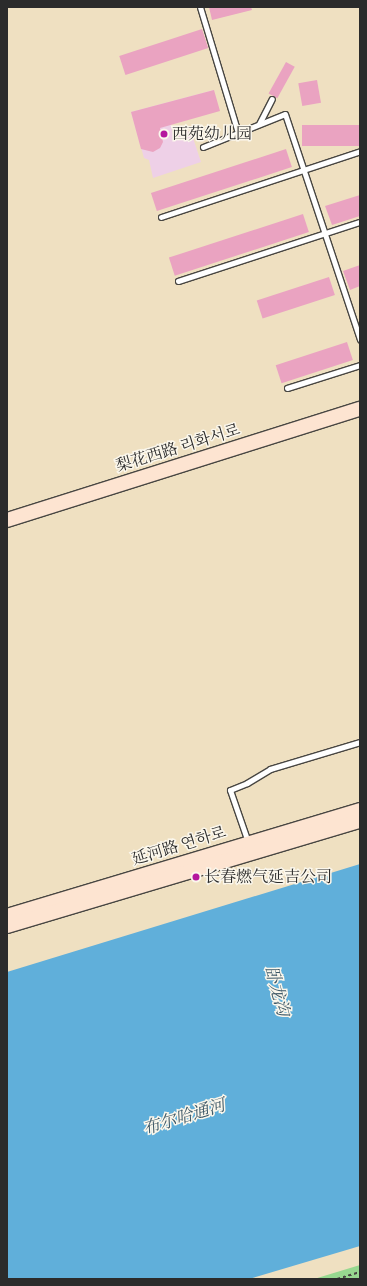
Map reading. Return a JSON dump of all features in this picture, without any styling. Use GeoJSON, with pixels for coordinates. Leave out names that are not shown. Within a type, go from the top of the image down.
{"type":"FeatureCollection","features":[{"type":"Feature","properties":{"kind":"main road","name":"梨花西路 리화서로"},"geometry":{"type":"LineString","coordinates":[[7,520],[360,409]]}},
{"type":"Feature","properties":{"kind":"main road","name":"延河路 연하로"},"geometry":{"type":"LineString","coordinates":[[7,916],[360,810]]}},
{"type":"Feature","properties":{"kind":"main road","name":"延河路 연하로"},"geometry":{"type":"LineString","coordinates":[[7,926],[360,821]]}},
{"type":"Feature","properties":{"kind":"lane"},"geometry":{"type":"LineString","coordinates":[[200,7],[238,133]]}},
{"type":"Feature","properties":{"kind":"lane"},"geometry":{"type":"LineString","coordinates":[[259,124],[272,99]]}},
{"type":"Feature","properties":{"kind":"lane"},"geometry":{"type":"LineString","coordinates":[[203,147],[285,114],[360,340]]}},
{"type":"Feature","properties":{"kind":"lane"},"geometry":{"type":"LineString","coordinates":[[161,217],[360,151]]}},
{"type":"Feature","properties":{"kind":"lane"},"geometry":{"type":"LineString","coordinates":[[178,281],[360,222]]}},
{"type":"Feature","properties":{"kind":"lane"},"geometry":{"type":"LineString","coordinates":[[287,388],[360,365]]}},
{"type":"Feature","properties":{"kind":"lane"},"geometry":{"type":"LineString","coordinates":[[249,843],[230,790],[247,783],[270,769],[360,742]]}},
{"type":"Feature","properties":{"kind":"path"},"geometry":{"type":"LineString","coordinates":[[337,1279],[360,1272]]}},
{"type":"Feature","properties":{"kind":"shaded area","name":"西苑幼儿园"},"geometry":{"type":"Polygon","coordinates":[[[214,90],[171,125],[173,134],[187,130],[192,135],[201,162],[153,178],[149,160],[144,158],[131,112],[214,90]]]}},
{"type":"Feature","properties":{"kind":"green space"},"geometry":{"type":"Polygon","coordinates":[[[360,1265],[360,1279],[314,1279],[360,1265]]]}},
{"type":"Feature","properties":{"kind":"water"},"geometry":{"type":"Polygon","coordinates":[[[360,864],[360,1246],[249,1279],[7,1279],[7,972],[360,864]]]}},
{"type":"Feature","properties":{"kind":"building"},"geometry":{"type":"Polygon","coordinates":[[[209,7],[251,7],[252,10],[212,20],[209,7]]]}},
{"type":"Feature","properties":{"kind":"building"},"geometry":{"type":"Polygon","coordinates":[[[202,29],[208,48],[125,75],[119,56],[202,29]]]}},
{"type":"Feature","properties":{"kind":"building"},"geometry":{"type":"Polygon","coordinates":[[[286,62],[295,67],[277,98],[269,93],[286,62]]]}},
{"type":"Feature","properties":{"kind":"building"},"geometry":{"type":"Polygon","coordinates":[[[317,80],[321,103],[302,106],[298,83],[317,80]]]}},
{"type":"Feature","properties":{"kind":"building"},"geometry":{"type":"Polygon","coordinates":[[[214,90],[220,111],[160,128],[163,142],[160,148],[153,152],[141,149],[131,112],[214,90]]]}},
{"type":"Feature","properties":{"kind":"building"},"geometry":{"type":"Polygon","coordinates":[[[302,125],[360,125],[360,146],[302,146],[302,125]]]}},
{"type":"Feature","properties":{"kind":"building"},"geometry":{"type":"Polygon","coordinates":[[[286,149],[292,167],[157,211],[151,193],[286,149]]]}},
{"type":"Feature","properties":{"kind":"building"},"geometry":{"type":"Polygon","coordinates":[[[360,195],[360,216],[332,225],[325,206],[360,195]]]}},
{"type":"Feature","properties":{"kind":"building"},"geometry":{"type":"Polygon","coordinates":[[[303,214],[309,232],[175,276],[169,258],[303,214]]]}},
{"type":"Feature","properties":{"kind":"building"},"geometry":{"type":"Polygon","coordinates":[[[360,265],[360,286],[350,290],[343,271],[360,265]]]}},
{"type":"Feature","properties":{"kind":"building"},"geometry":{"type":"Polygon","coordinates":[[[329,277],[335,295],[263,319],[257,300],[329,277]]]}},
{"type":"Feature","properties":{"kind":"building"},"geometry":{"type":"Polygon","coordinates":[[[347,342],[353,360],[282,383],[276,365],[347,342]]]}},
{"type":"Feature","properties":{"kind":"place","name":"西苑幼儿园"},"geometry":{"type":"Point","coordinates":[164,134]}},
{"type":"Feature","properties":{"kind":"place","name":"长春燃气延吉公司"},"geometry":{"type":"Point","coordinates":[196,877]}},
{"type":"Feature","properties":{"kind":"water label","name":"卧龙沟"},"geometry":{"type":"Point","coordinates":[277,991]}},
{"type":"Feature","properties":{"kind":"water label","name":"布尔哈通河"},"geometry":{"type":"Point","coordinates":[184,1117]}}]}
